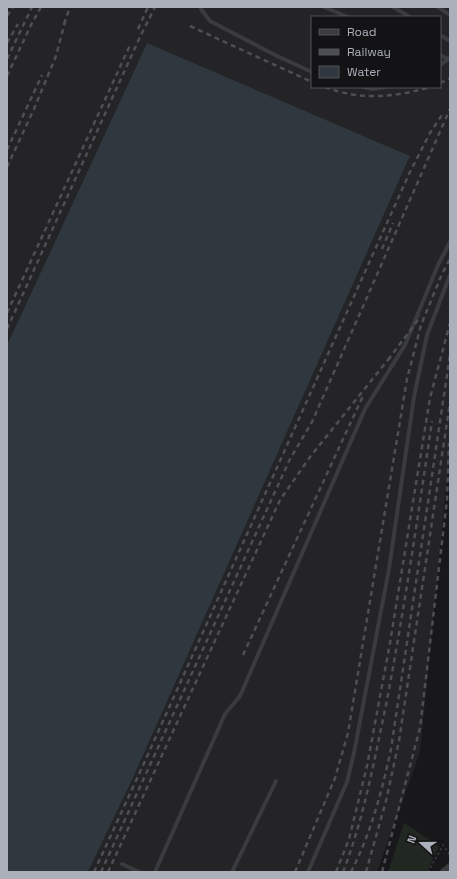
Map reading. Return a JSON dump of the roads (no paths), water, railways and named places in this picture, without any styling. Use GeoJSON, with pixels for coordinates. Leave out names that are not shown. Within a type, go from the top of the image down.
{"type":"FeatureCollection","features":[{"type":"Feature","properties":{"kind":"street"},"geometry":{"type":"LineString","coordinates":[[444,872],[450,867]]}},
{"type":"Feature","properties":{"kind":"lane"},"geometry":{"type":"LineString","coordinates":[[201,7],[210,21],[275,55],[311,72]]}},
{"type":"Feature","properties":{"kind":"lane"},"geometry":{"type":"LineString","coordinates":[[324,7],[346,16]]}},
{"type":"Feature","properties":{"kind":"lane"},"geometry":{"type":"LineString","coordinates":[[393,7],[408,16]]}},
{"type":"Feature","properties":{"kind":"lane"},"geometry":{"type":"LineString","coordinates":[[438,7],[450,15]]}},
{"type":"Feature","properties":{"kind":"lane"},"geometry":{"type":"LineString","coordinates":[[441,36],[450,41]]}},
{"type":"Feature","properties":{"kind":"lane"},"geometry":{"type":"LineString","coordinates":[[441,64],[449,58]]}},
{"type":"Feature","properties":{"kind":"lane"},"geometry":{"type":"LineString","coordinates":[[155,872],[226,714],[240,696],[365,409],[405,345],[438,265],[450,242]]}},
{"type":"Feature","properties":{"kind":"lane"},"geometry":{"type":"LineString","coordinates":[[308,872],[347,782],[354,754],[389,569],[414,397],[427,335],[450,275]]}},
{"type":"Feature","properties":{"kind":"lane"},"geometry":{"type":"LineString","coordinates":[[232,872],[276,781]]}},
{"type":"Feature","properties":{"kind":"lane"},"geometry":{"type":"LineString","coordinates":[[122,864],[139,872]]}},
{"type":"Feature","properties":{"kind":"water"},"geometry":{"type":"Polygon","coordinates":[[[147,43],[410,156],[133,778],[88,872],[7,872],[7,345],[147,43]]]}},
{"type":"Feature","properties":{"kind":"railway"},"geometry":{"type":"LineString","coordinates":[[7,16],[13,7]]}},
{"type":"Feature","properties":{"kind":"railway"},"geometry":{"type":"LineString","coordinates":[[7,59],[32,7]]}},
{"type":"Feature","properties":{"kind":"railway"},"geometry":{"type":"LineString","coordinates":[[7,76],[41,7]]}},
{"type":"Feature","properties":{"kind":"railway"},"geometry":{"type":"LineString","coordinates":[[64,24],[70,7]]}},
{"type":"Feature","properties":{"kind":"railway"},"geometry":{"type":"LineString","coordinates":[[138,29],[148,7]]}},
{"type":"Feature","properties":{"kind":"railway"},"geometry":{"type":"LineString","coordinates":[[7,329],[155,7]]}},
{"type":"Feature","properties":{"kind":"railway"},"geometry":{"type":"LineString","coordinates":[[7,167],[34,109],[56,56],[66,18]]}},
{"type":"Feature","properties":{"kind":"railway"},"geometry":{"type":"LineString","coordinates":[[7,43],[18,24]]}},
{"type":"Feature","properties":{"kind":"railway"},"geometry":{"type":"LineString","coordinates":[[190,26],[311,82]]}},
{"type":"Feature","properties":{"kind":"railway"},"geometry":{"type":"LineString","coordinates":[[7,313],[131,43]]}},
{"type":"Feature","properties":{"kind":"railway"},"geometry":{"type":"LineString","coordinates":[[7,150],[42,75]]}},
{"type":"Feature","properties":{"kind":"railway"},"geometry":{"type":"LineString","coordinates":[[441,82],[450,78]]}},
{"type":"Feature","properties":{"kind":"railway"},"geometry":{"type":"LineString","coordinates":[[328,88],[365,96],[391,95],[427,88]]}},
{"type":"Feature","properties":{"kind":"railway"},"geometry":{"type":"LineString","coordinates":[[101,872],[290,459],[312,422],[450,109]]}},
{"type":"Feature","properties":{"kind":"railway"},"geometry":{"type":"LineString","coordinates":[[94,872],[409,174],[430,133],[442,115]]}},
{"type":"Feature","properties":{"kind":"railway"},"geometry":{"type":"LineString","coordinates":[[382,249],[393,223]]}},
{"type":"Feature","properties":{"kind":"railway"},"geometry":{"type":"LineString","coordinates":[[295,872],[335,778],[348,733],[407,379],[421,325],[442,274],[450,259]]}},
{"type":"Feature","properties":{"kind":"railway"},"geometry":{"type":"LineString","coordinates":[[388,360],[420,316]]}},
{"type":"Feature","properties":{"kind":"railway"},"geometry":{"type":"LineString","coordinates":[[336,872],[349,839],[367,766],[390,643],[430,398],[450,323]]}},
{"type":"Feature","properties":{"kind":"railway"},"geometry":{"type":"LineString","coordinates":[[351,872],[375,812],[391,749],[450,355]]}},
{"type":"Feature","properties":{"kind":"railway"},"geometry":{"type":"LineString","coordinates":[[108,872],[280,500],[310,457],[391,356]]}},
{"type":"Feature","properties":{"kind":"railway"},"geometry":{"type":"LineString","coordinates":[[243,655],[363,396]]}},
{"type":"Feature","properties":{"kind":"railway"},"geometry":{"type":"LineString","coordinates":[[366,872],[386,801],[399,741],[450,402]]}},
{"type":"Feature","properties":{"kind":"railway"},"geometry":{"type":"LineString","coordinates":[[343,872],[363,810],[393,670],[432,421]]}},
{"type":"Feature","properties":{"kind":"railway"},"geometry":{"type":"LineString","coordinates":[[382,872],[420,728],[447,500],[449,443]]}}]}
